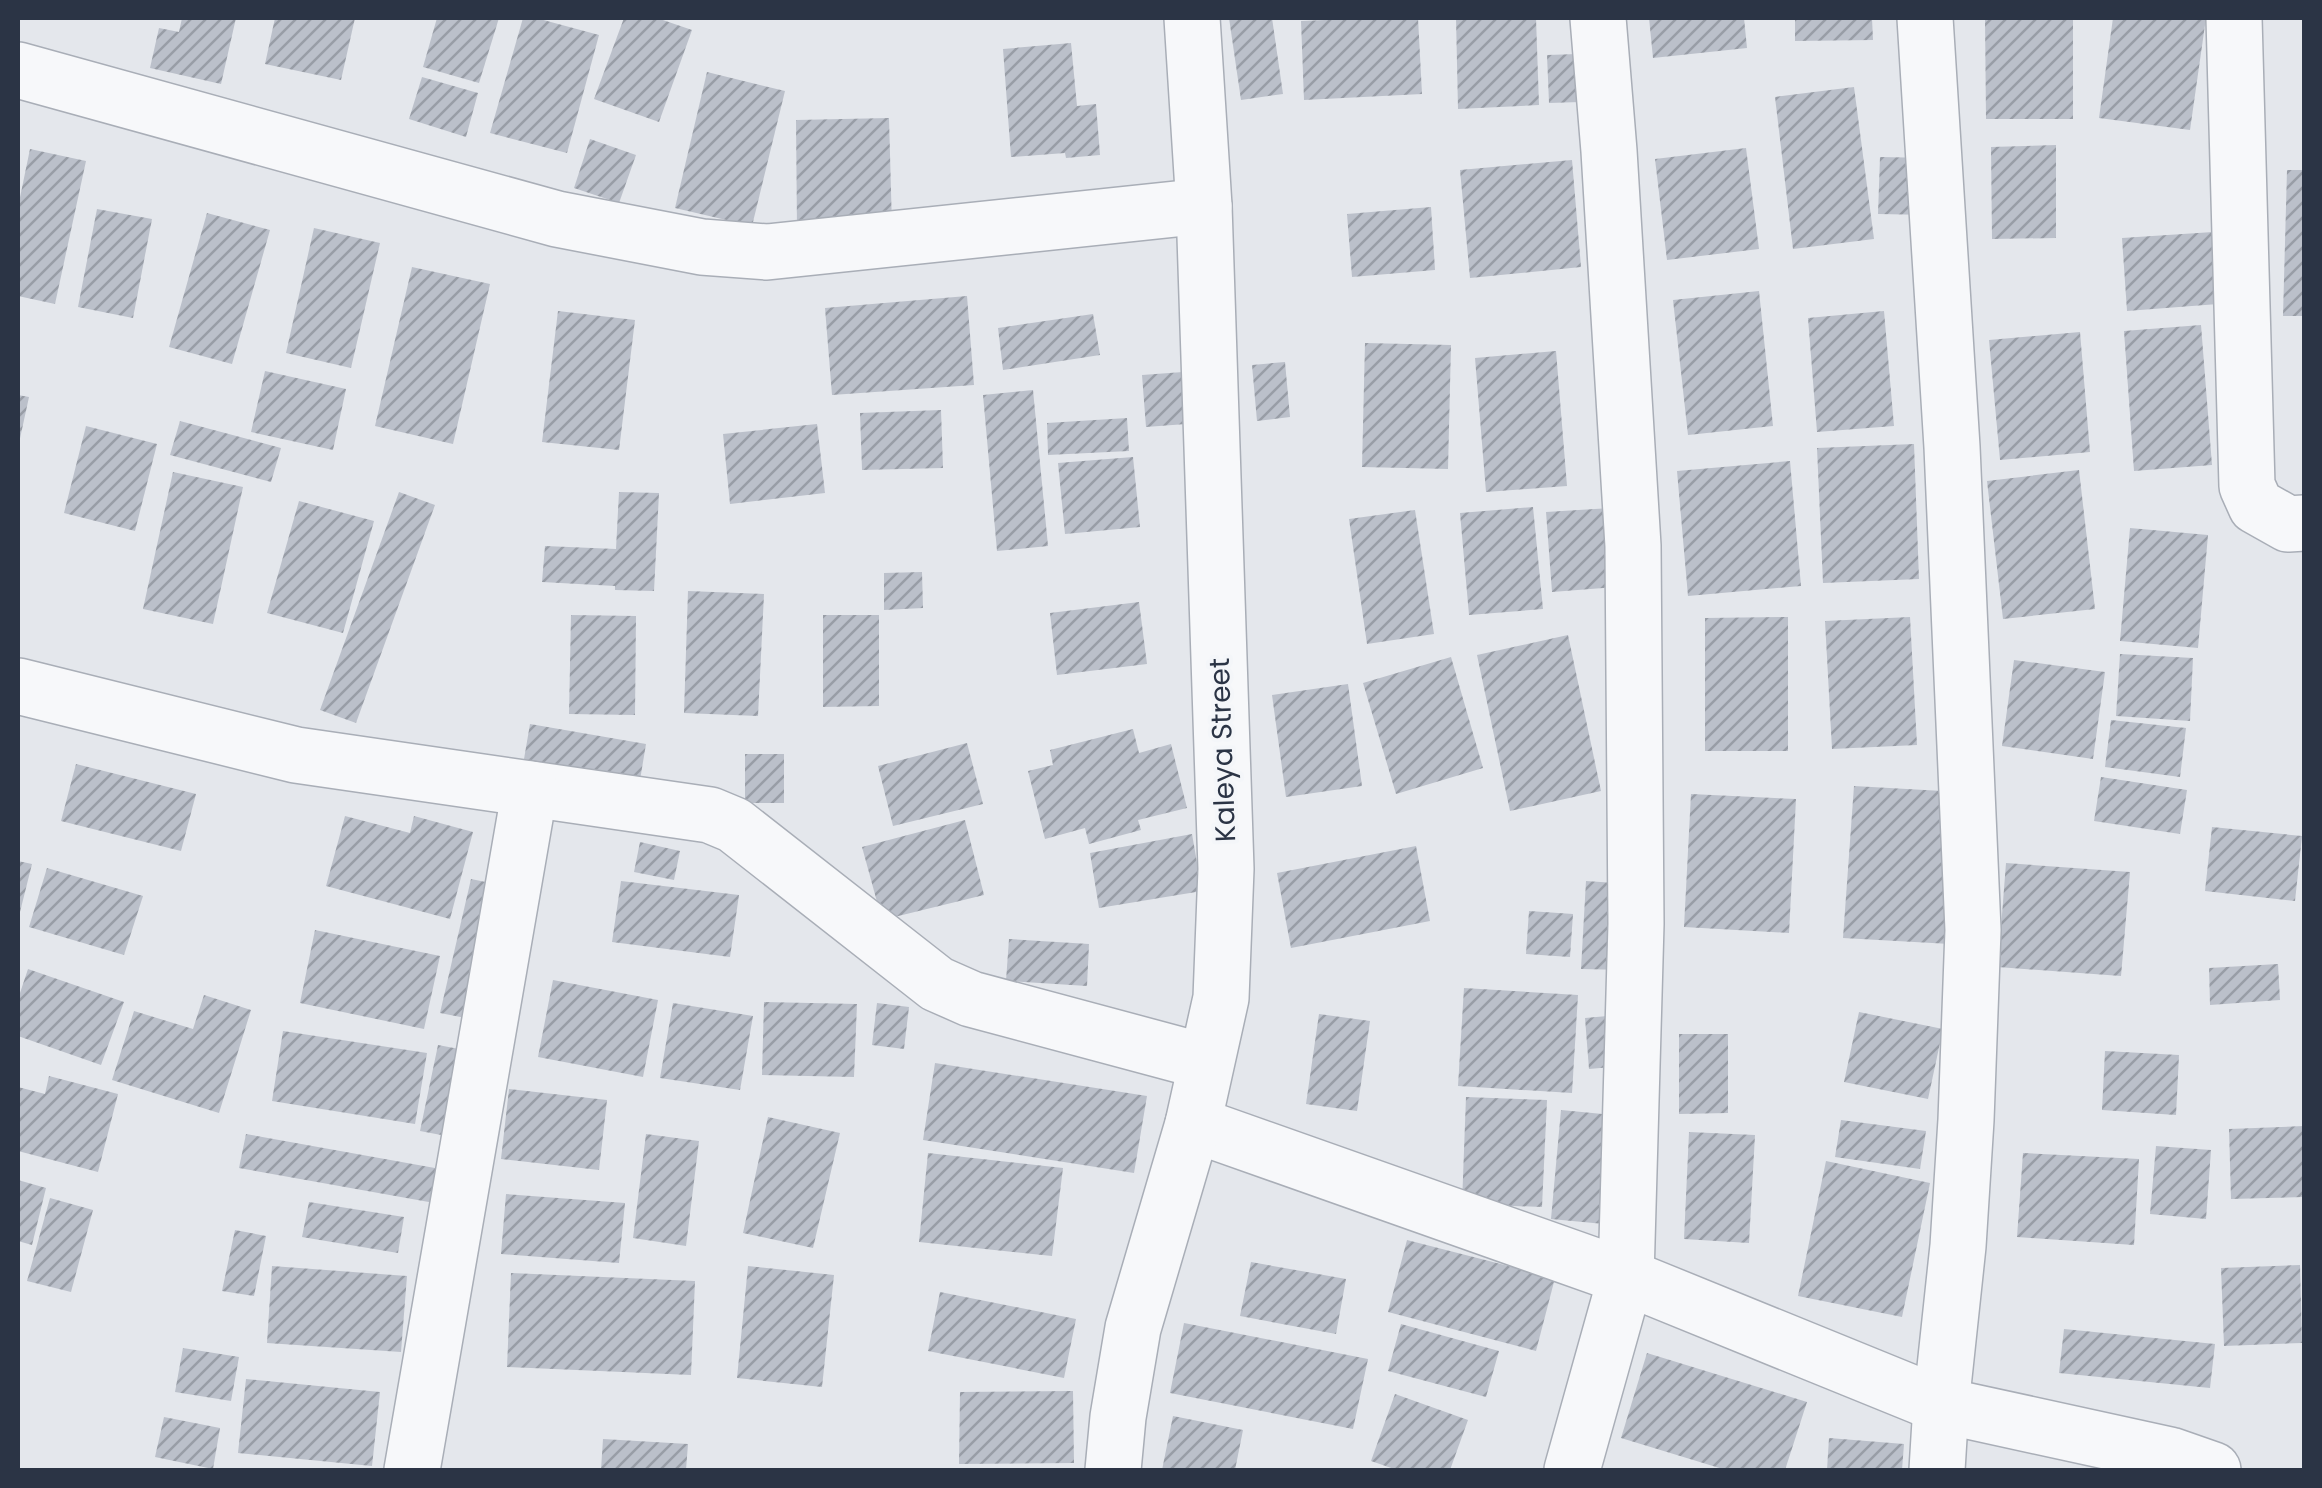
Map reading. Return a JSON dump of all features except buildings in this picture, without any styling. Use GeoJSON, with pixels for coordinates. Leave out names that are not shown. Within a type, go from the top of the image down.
{"type":"FeatureCollection","features":[{"type":"Feature","properties":{"kind":"street","name":"Kaleya Street"},"geometry":{"type":"LineString","coordinates":[[1112,1470],[1133,1328],[1193,1124],[1221,998],[1226,869],[1204,206],[1192,18]]}},
{"type":"Feature","properties":{"kind":"street"},"geometry":{"type":"LineString","coordinates":[[1572,1470],[1626,1277],[1636,924],[1632,546],[1598,18]]}},
{"type":"Feature","properties":{"kind":"street"},"geometry":{"type":"LineString","coordinates":[[1925,18],[1952,448],[1973,930],[1961,1192],[1937,1470]]}},
{"type":"Feature","properties":{"kind":"street"},"geometry":{"type":"LineString","coordinates":[[2234,18],[2248,486],[2256,506],[2288,524],[2304,523]]}},
{"type":"Feature","properties":{"kind":"street"},"geometry":{"type":"LineString","coordinates":[[18,70],[556,219],[702,248],[768,252],[1204,206]]}},
{"type":"Feature","properties":{"kind":"street"},"geometry":{"type":"LineString","coordinates":[[18,686],[296,756],[710,815],[734,825],[937,984],[971,999],[1206,1062]]}},
{"type":"Feature","properties":{"kind":"street"},"geometry":{"type":"LineString","coordinates":[[412,1470],[530,789]]}},
{"type":"Feature","properties":{"kind":"street"},"geometry":{"type":"LineString","coordinates":[[1193,1124],[1626,1277],[1941,1404],[2170,1456],[2213,1470]]}}]}
